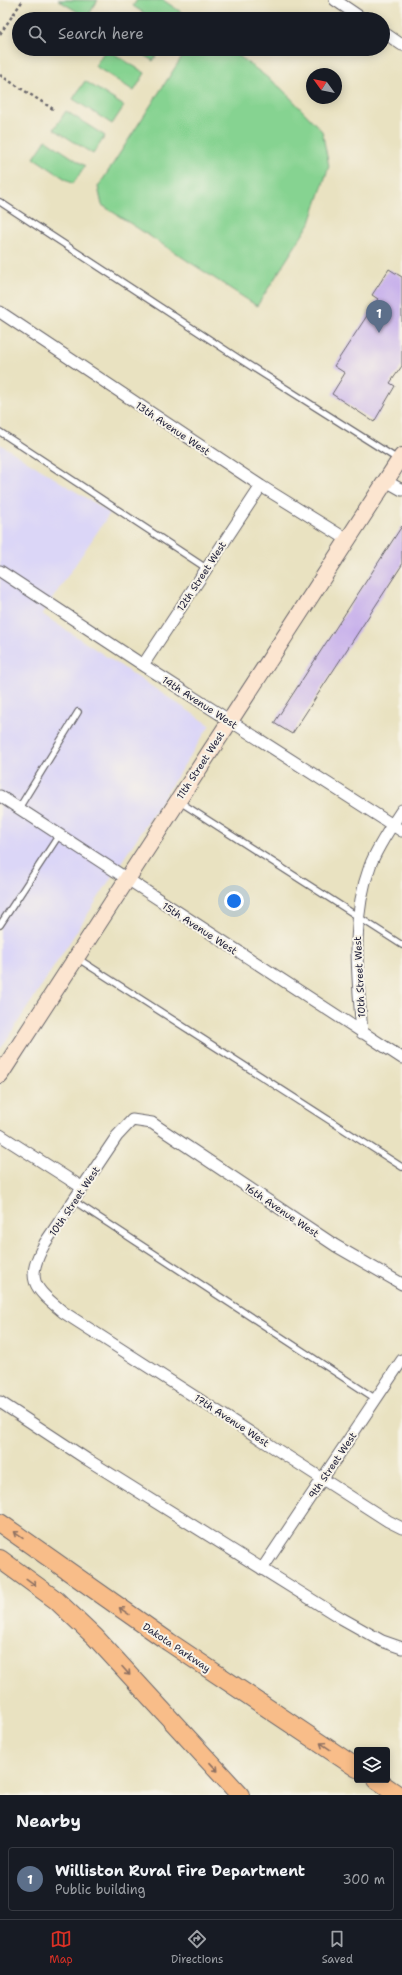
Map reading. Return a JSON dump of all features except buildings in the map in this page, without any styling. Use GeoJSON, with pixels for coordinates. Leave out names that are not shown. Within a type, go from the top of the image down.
{"type":"FeatureCollection","features":[{"type":"Feature","properties":{"kind":"highway","name":"Dakota Parkway"},"geometry":{"type":"LineString","coordinates":[[0,1523],[169,1642],[354,1766]]}},
{"type":"Feature","properties":{"kind":"highway"},"geometry":{"type":"LineString","coordinates":[[0,1559],[56,1600],[95,1637],[240,1795]]}},
{"type":"Feature","properties":{"kind":"highway"},"geometry":{"type":"LineString","coordinates":[[380,1783],[398,1795]]}},
{"type":"Feature","properties":{"kind":"main road","name":"11th Street West"},"geometry":{"type":"LineString","coordinates":[[0,1075],[401,458]]}},
{"type":"Feature","properties":{"kind":"street"},"geometry":{"type":"LineString","coordinates":[[335,0],[353,12]]}},
{"type":"Feature","properties":{"kind":"street"},"geometry":{"type":"LineString","coordinates":[[390,37],[402,45]]}},
{"type":"Feature","properties":{"kind":"street","name":"13th Avenue West"},"geometry":{"type":"LineString","coordinates":[[0,312],[261,486],[348,540]]}},
{"type":"Feature","properties":{"kind":"street"},"geometry":{"type":"LineString","coordinates":[[386,481],[402,490]]}},
{"type":"Feature","properties":{"kind":"street","name":"12th Street West"},"geometry":{"type":"LineString","coordinates":[[143,665],[261,486]]}},
{"type":"Feature","properties":{"kind":"street","name":"14th Avenue West"},"geometry":{"type":"LineString","coordinates":[[0,572],[397,828]]}},
{"type":"Feature","properties":{"kind":"street","name":"15th Avenue West"},"geometry":{"type":"LineString","coordinates":[[0,796],[402,1058]]}},
{"type":"Feature","properties":{"kind":"street","name":"10th Street West"},"geometry":{"type":"LineString","coordinates":[[362,1033],[356,961],[357,916],[370,866],[397,828],[402,810]]}},
{"type":"Feature","properties":{"kind":"street","name":"10th Street West"},"geometry":{"type":"LineString","coordinates":[[63,1312],[40,1293],[34,1278],[35,1261],[45,1243],[117,1136],[132,1120],[152,1123],[165,1132]]}},
{"type":"Feature","properties":{"kind":"street","name":"16th Avenue West"},"geometry":{"type":"LineString","coordinates":[[165,1132],[336,1246],[402,1284]]}},
{"type":"Feature","properties":{"kind":"street"},"geometry":{"type":"LineString","coordinates":[[0,1135],[83,1188]]}},
{"type":"Feature","properties":{"kind":"street","name":"17th Avenue West"},"geometry":{"type":"LineString","coordinates":[[63,1312],[388,1521],[402,1528]]}},
{"type":"Feature","properties":{"kind":"street","name":"9th Street West"},"geometry":{"type":"LineString","coordinates":[[262,1569],[402,1360]]}},
{"type":"Feature","properties":{"kind":"street"},"geometry":{"type":"LineString","coordinates":[[0,1402],[341,1618],[382,1641],[402,1648]]}},
{"type":"Feature","properties":{"kind":"lane"},"geometry":{"type":"LineString","coordinates":[[0,202],[241,360],[401,458]]}},
{"type":"Feature","properties":{"kind":"lane"},"geometry":{"type":"LineString","coordinates":[[0,432],[206,568]]}},
{"type":"Feature","properties":{"kind":"lane"},"geometry":{"type":"LineString","coordinates":[[19,808],[78,712]]}},
{"type":"Feature","properties":{"kind":"lane"},"geometry":{"type":"LineString","coordinates":[[178,800],[402,945]]}},
{"type":"Feature","properties":{"kind":"lane"},"geometry":{"type":"LineString","coordinates":[[0,925],[59,835]]}},
{"type":"Feature","properties":{"kind":"lane"},"geometry":{"type":"LineString","coordinates":[[76,957],[402,1166]]}},
{"type":"Feature","properties":{"kind":"lane"},"geometry":{"type":"LineString","coordinates":[[74,1201],[376,1399]]}},
{"type":"Feature","properties":{"kind":"path"},"geometry":{"type":"LineString","coordinates":[[15,12],[23,0]]}},
{"type":"Feature","properties":{"kind":"path"},"geometry":{"type":"LineString","coordinates":[[0,34],[12,16]]}},
{"type":"Feature","properties":{"kind":"path"},"geometry":{"type":"LineString","coordinates":[[0,75],[53,110]]}},
{"type":"Feature","properties":{"kind":"shaded area"},"geometry":{"type":"Polygon","coordinates":[[[0,444],[110,513],[42,614],[210,725],[0,1050],[0,444]]]}},
{"type":"Feature","properties":{"kind":"green space"},"geometry":{"type":"Polygon","coordinates":[[[58,0],[98,0],[90,12],[78,12],[58,0]]]}},
{"type":"Feature","properties":{"kind":"green space"},"geometry":{"type":"Polygon","coordinates":[[[137,0],[163,0],[181,12],[142,12],[133,6],[137,0]]]}},
{"type":"Feature","properties":{"kind":"green space"},"geometry":{"type":"Polygon","coordinates":[[[101,56],[117,56],[145,73],[134,91],[95,66],[101,56]]]}},
{"type":"Feature","properties":{"kind":"green space"},"geometry":{"type":"Polygon","coordinates":[[[145,56],[156,56],[153,61],[145,56]]]}},
{"type":"Feature","properties":{"kind":"green space"},"geometry":{"type":"Polygon","coordinates":[[[182,56],[239,56],[281,88],[322,131],[329,166],[310,223],[257,306],[102,205],[98,187],[182,56]]]}},
{"type":"Feature","properties":{"kind":"green space"},"geometry":{"type":"Polygon","coordinates":[[[85,81],[124,106],[112,124],[73,99],[85,81]]]}},
{"type":"Feature","properties":{"kind":"green space"},"geometry":{"type":"Polygon","coordinates":[[[66,111],[105,136],[93,154],[54,129],[66,111]]]}},
{"type":"Feature","properties":{"kind":"green space"},"geometry":{"type":"Polygon","coordinates":[[[46,140],[85,166],[73,184],[34,158],[46,140]]]}},
{"type":"Feature","properties":{"kind":"place","name":"Williston Rural Fire Department"},"geometry":{"type":"Point","coordinates":[379,333]}}]}
